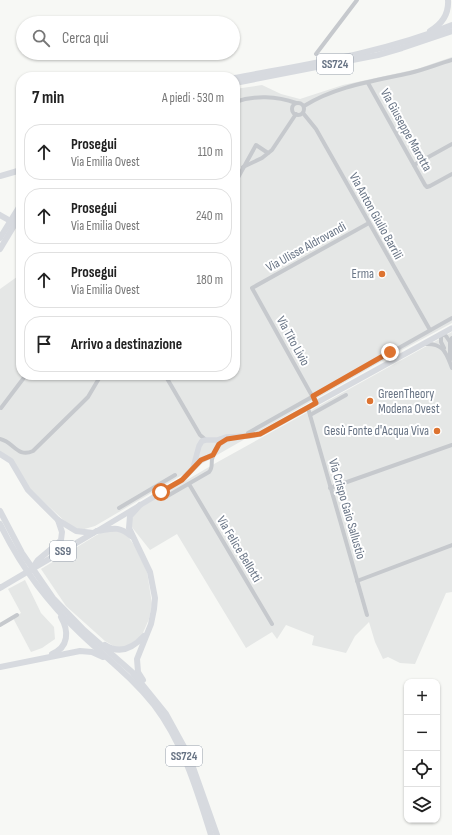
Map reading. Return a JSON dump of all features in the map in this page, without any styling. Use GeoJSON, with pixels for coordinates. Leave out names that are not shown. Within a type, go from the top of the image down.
{"type":"FeatureCollection","features":[{"type":"Feature","properties":{"kind":"main road"},"geometry":{"type":"LineString","coordinates":[[413,40],[441,23],[447,10],[448,0]]}},
{"type":"Feature","properties":{"kind":"main road","name":"SS724"},"geometry":{"type":"LineString","coordinates":[[240,77],[349,56],[413,40],[452,25]]}},
{"type":"Feature","properties":{"kind":"main road","name":"SS724"},"geometry":{"type":"LineString","coordinates":[[240,82],[378,55],[452,30]]}},
{"type":"Feature","properties":{"kind":"main road"},"geometry":{"type":"LineString","coordinates":[[0,176],[16,171]]}},
{"type":"Feature","properties":{"kind":"main road"},"geometry":{"type":"LineString","coordinates":[[0,238],[16,212]]}},
{"type":"Feature","properties":{"kind":"main road"},"geometry":{"type":"LineString","coordinates":[[0,215],[16,224]]}},
{"type":"Feature","properties":{"kind":"main road"},"geometry":{"type":"LineString","coordinates":[[0,248],[16,222]]}},
{"type":"Feature","properties":{"kind":"main road"},"geometry":{"type":"LineString","coordinates":[[193,468],[199,446],[208,440],[260,434],[452,328]]}},
{"type":"Feature","properties":{"kind":"main road"},"geometry":{"type":"LineString","coordinates":[[193,468],[201,460],[210,458],[221,442],[235,437]]}},
{"type":"Feature","properties":{"kind":"main road"},"geometry":{"type":"LineString","coordinates":[[208,440],[215,444],[216,450]]}},
{"type":"Feature","properties":{"kind":"main road"},"geometry":{"type":"LineString","coordinates":[[199,446],[201,455],[210,458]]}},
{"type":"Feature","properties":{"kind":"main road"},"geometry":{"type":"LineString","coordinates":[[0,454],[11,461],[28,490],[58,520],[71,529],[76,531],[95,532],[118,528],[132,537]]}},
{"type":"Feature","properties":{"kind":"main road"},"geometry":{"type":"LineString","coordinates":[[0,460],[7,461],[15,467]]}},
{"type":"Feature","properties":{"kind":"main road","name":"SS9"},"geometry":{"type":"LineString","coordinates":[[0,587],[182,480],[193,468]]}},
{"type":"Feature","properties":{"kind":"main road"},"geometry":{"type":"LineString","coordinates":[[140,505],[130,516],[129,528],[150,572],[154,590],[154,609],[147,632],[138,653],[137,666],[140,675],[155,695],[159,704]]}},
{"type":"Feature","properties":{"kind":"main road","name":"SS724"},"geometry":{"type":"LineString","coordinates":[[0,511],[11,541]]}},
{"type":"Feature","properties":{"kind":"main road"},"geometry":{"type":"LineString","coordinates":[[32,569],[38,560],[61,540],[62,532],[58,520]]}},
{"type":"Feature","properties":{"kind":"main road","name":"SS724"},"geometry":{"type":"LineString","coordinates":[[0,524],[34,571],[56,609],[134,682],[164,719],[185,758],[211,835]]}},
{"type":"Feature","properties":{"kind":"main road"},"geometry":{"type":"LineString","coordinates":[[0,529],[3,535],[11,541]]}},
{"type":"Feature","properties":{"kind":"main road","name":"SS724"},"geometry":{"type":"LineString","coordinates":[[51,599],[125,665],[139,679],[159,704],[179,736],[189,756],[216,835]]}},
{"type":"Feature","properties":{"kind":"main road"},"geometry":{"type":"LineString","coordinates":[[43,658],[57,652],[63,646],[66,639],[66,626],[56,609]]}},
{"type":"Feature","properties":{"kind":"main road"},"geometry":{"type":"LineString","coordinates":[[84,630],[95,636],[109,647],[121,650],[126,650],[135,645],[147,632]]}},
{"type":"Feature","properties":{"kind":"main road"},"geometry":{"type":"LineString","coordinates":[[0,667],[76,651],[92,652],[101,656],[134,682]]}},
{"type":"Feature","properties":{"kind":"street"},"geometry":{"type":"LineString","coordinates":[[316,54],[357,0]]}},
{"type":"Feature","properties":{"kind":"street"},"geometry":{"type":"LineString","coordinates":[[304,106],[315,99],[335,91],[413,72],[452,60]]}},
{"type":"Feature","properties":{"kind":"street","name":"Via Giuseppe Marotta"},"geometry":{"type":"LineString","coordinates":[[368,83],[427,187],[452,174]]}},
{"type":"Feature","properties":{"kind":"street"},"geometry":{"type":"LineString","coordinates":[[240,100],[261,97],[274,98],[301,103],[304,106]]}},
{"type":"Feature","properties":{"kind":"street"},"geometry":{"type":"LineString","coordinates":[[296,103],[292,108],[293,112],[296,114]]}},
{"type":"Feature","properties":{"kind":"street"},"geometry":{"type":"LineString","coordinates":[[296,114],[299,115],[303,113],[305,110],[304,106]]}},
{"type":"Feature","properties":{"kind":"street","name":"Via Anton Giulio Barrili"},"geometry":{"type":"LineString","coordinates":[[303,113],[316,129],[430,330]]}},
{"type":"Feature","properties":{"kind":"street"},"geometry":{"type":"LineString","coordinates":[[243,167],[262,158],[272,150],[296,114]]}},
{"type":"Feature","properties":{"kind":"street"},"geometry":{"type":"LineString","coordinates":[[414,165],[452,144]]}},
{"type":"Feature","properties":{"kind":"street"},"geometry":{"type":"LineString","coordinates":[[240,173],[256,145],[268,153]]}},
{"type":"Feature","properties":{"kind":"street","name":"Via Ulisse Aldrovandi"},"geometry":{"type":"LineString","coordinates":[[252,288],[368,223]]}},
{"type":"Feature","properties":{"kind":"street","name":"Via Tito Livio"},"geometry":{"type":"LineString","coordinates":[[252,288],[316,403]]}},
{"type":"Feature","properties":{"kind":"street"},"geometry":{"type":"LineString","coordinates":[[248,432],[452,318]]}},
{"type":"Feature","properties":{"kind":"street"},"geometry":{"type":"LineString","coordinates":[[450,363],[451,340],[441,334],[441,342],[452,368]]}},
{"type":"Feature","properties":{"kind":"street"},"geometry":{"type":"LineString","coordinates":[[423,344],[436,344],[444,350]]}},
{"type":"Feature","properties":{"kind":"street"},"geometry":{"type":"LineString","coordinates":[[390,352],[394,359]]}},
{"type":"Feature","properties":{"kind":"street"},"geometry":{"type":"LineString","coordinates":[[1,408],[22,380]]}},
{"type":"Feature","properties":{"kind":"street"},"geometry":{"type":"LineString","coordinates":[[0,439],[9,443],[20,452],[27,454],[33,451],[85,400],[98,380]]}},
{"type":"Feature","properties":{"kind":"street"},"geometry":{"type":"LineString","coordinates":[[168,380],[200,435],[208,440]]}},
{"type":"Feature","properties":{"kind":"street"},"geometry":{"type":"LineString","coordinates":[[310,415],[346,394]]}},
{"type":"Feature","properties":{"kind":"street","name":"Via Crispo Gaio Sallustio"},"geometry":{"type":"LineString","coordinates":[[308,408],[368,615]]}},
{"type":"Feature","properties":{"kind":"street"},"geometry":{"type":"LineString","coordinates":[[199,446],[200,435]]}},
{"type":"Feature","properties":{"kind":"street"},"geometry":{"type":"LineString","coordinates":[[330,488],[452,445]]}},
{"type":"Feature","properties":{"kind":"street"},"geometry":{"type":"LineString","coordinates":[[161,492],[164,498],[209,472],[212,468],[210,458]]}},
{"type":"Feature","properties":{"kind":"street"},"geometry":{"type":"LineString","coordinates":[[119,508],[175,475]]}},
{"type":"Feature","properties":{"kind":"street","name":"Via Felice Bellotti"},"geometry":{"type":"LineString","coordinates":[[189,484],[272,624]]}},
{"type":"Feature","properties":{"kind":"street"},"geometry":{"type":"LineString","coordinates":[[136,498],[140,505]]}},
{"type":"Feature","properties":{"kind":"street"},"geometry":{"type":"LineString","coordinates":[[357,581],[452,545]]}},
{"type":"Feature","properties":{"kind":"street"},"geometry":{"type":"LineString","coordinates":[[0,625],[17,615]]}},
{"type":"Feature","properties":{"kind":"shaded area"},"geometry":{"type":"Polygon","coordinates":[[[452,57],[452,323],[389,357],[95,526],[81,530],[71,527],[28,487],[13,460],[0,451],[0,289],[16,278],[16,380],[240,380],[240,88],[262,85],[281,94],[300,99],[343,85],[417,69],[452,57]]]}},
{"type":"Feature","properties":{"kind":"shaded area"},"geometry":{"type":"Polygon","coordinates":[[[452,332],[452,592],[446,593],[415,664],[400,663],[388,657],[383,659],[375,642],[369,622],[355,636],[346,653],[312,645],[314,636],[286,625],[277,639],[272,632],[246,648],[177,534],[150,550],[131,526],[131,521],[134,514],[146,504],[214,464],[452,332]]]}},
{"type":"Feature","properties":{"kind":"shaded area"},"geometry":{"type":"Polygon","coordinates":[[[112,529],[125,533],[135,546],[147,572],[152,604],[149,619],[142,635],[127,647],[117,648],[105,641],[66,606],[41,569],[105,530],[112,529]]]}},
{"type":"Feature","properties":{"kind":"shaded area"},"geometry":{"type":"Polygon","coordinates":[[[25,580],[41,613],[54,627],[55,639],[42,648],[31,652],[13,618],[21,613],[8,589],[25,580]]]}},
{"type":"Feature","properties":{"kind":"place","name":"Erma"},"geometry":{"type":"Point","coordinates":[382,274]}},
{"type":"Feature","properties":{"kind":"place","name":"GreenTheory Modena Ovest"},"geometry":{"type":"Point","coordinates":[370,401]}},
{"type":"Feature","properties":{"kind":"place","name":"Gesù Fonte d'Acqua Viva"},"geometry":{"type":"Point","coordinates":[437,431]}},
{"type":"Feature","properties":{"kind":"route"},"geometry":{"type":"LineString","coordinates":[[161,492],[182,480],[201,460],[213,455],[221,442],[235,437],[255,436],[260,434],[316,403],[313,396],[390,352]]}}]}
